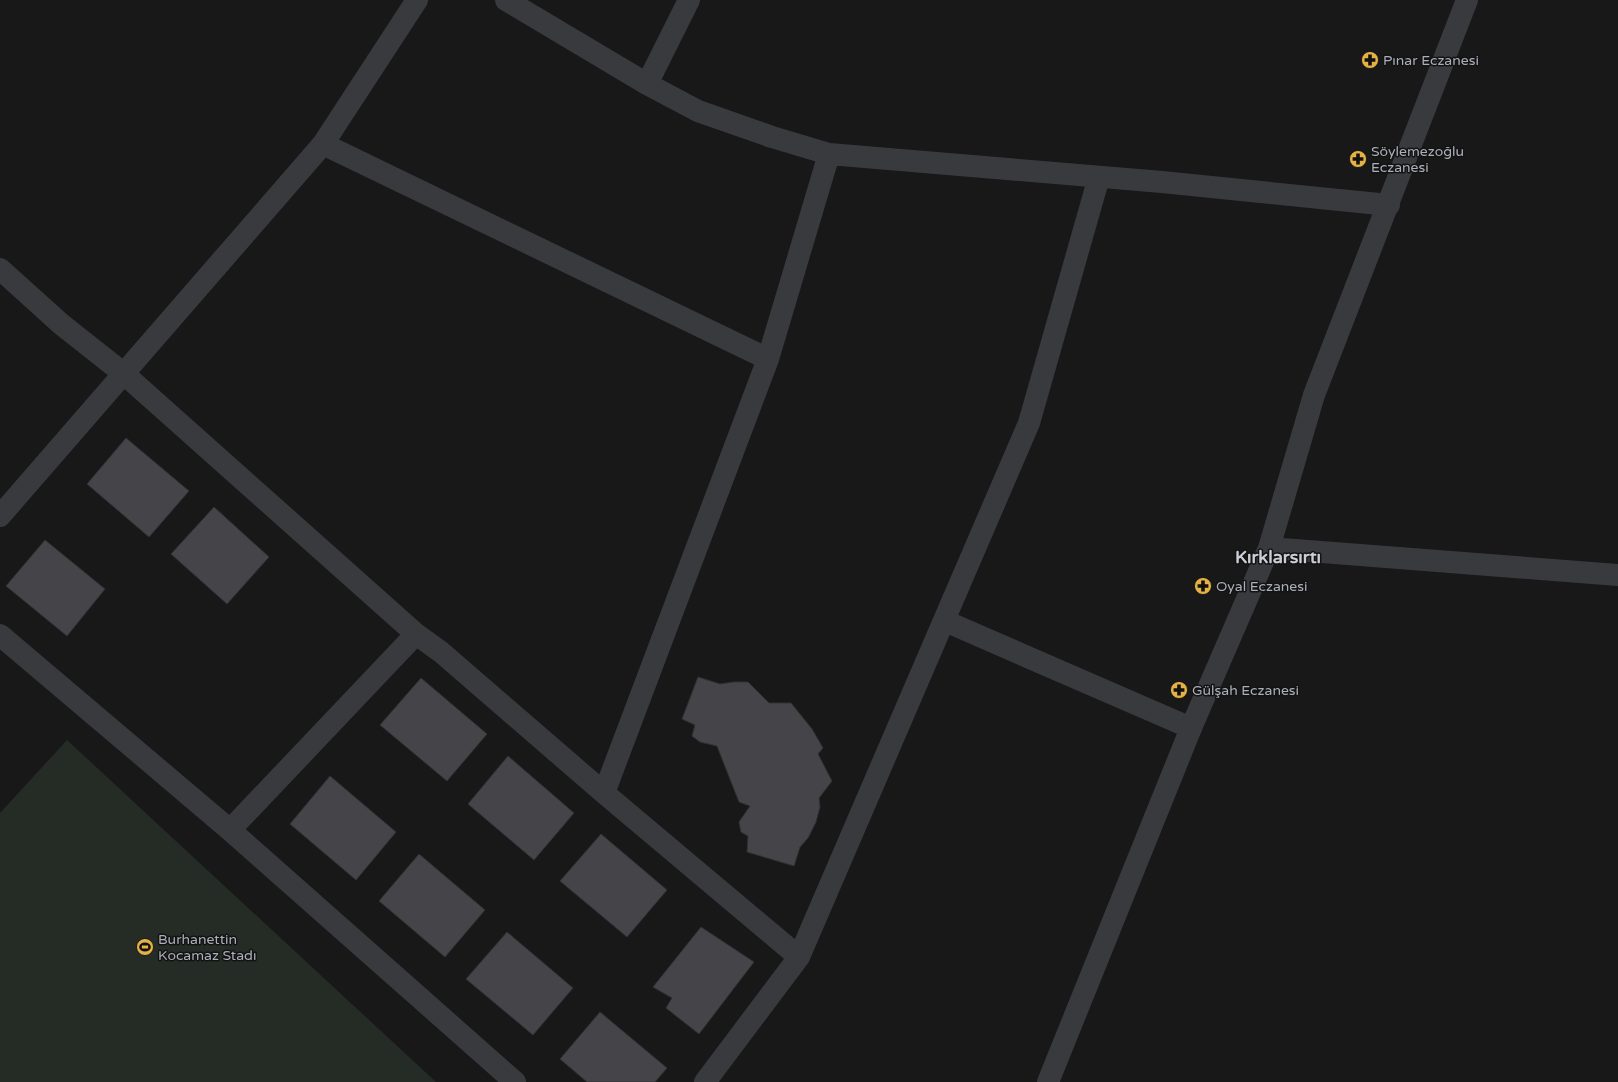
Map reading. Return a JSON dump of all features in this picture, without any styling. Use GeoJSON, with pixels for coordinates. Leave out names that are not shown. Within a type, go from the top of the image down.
{"type":"FeatureCollection","features":[{"type":"Feature","properties":{"kind":"street"},"geometry":{"type":"LineString","coordinates":[[0,516],[323,144],[417,0]]}},
{"type":"Feature","properties":{"kind":"street"},"geometry":{"type":"LineString","coordinates":[[506,0],[647,84],[698,111],[772,137],[829,154],[1099,177],[1389,205]]}},
{"type":"Feature","properties":{"kind":"street"},"geometry":{"type":"LineString","coordinates":[[647,84],[689,0]]}},
{"type":"Feature","properties":{"kind":"street"},"geometry":{"type":"LineString","coordinates":[[1048,1082],[1191,728],[1269,548],[1314,395],[1389,205],[1467,0]]}},
{"type":"Feature","properties":{"kind":"street"},"geometry":{"type":"LineString","coordinates":[[323,144],[768,359]]}},
{"type":"Feature","properties":{"kind":"street"},"geometry":{"type":"LineString","coordinates":[[604,793],[768,359],[829,154]]}},
{"type":"Feature","properties":{"kind":"street"},"geometry":{"type":"LineString","coordinates":[[705,1082],[799,957],[1029,423],[1099,177]]}},
{"type":"Feature","properties":{"kind":"street"},"geometry":{"type":"LineString","coordinates":[[0,269],[61,324],[123,373],[416,634],[441,652],[604,793],[799,957]]}},
{"type":"Feature","properties":{"kind":"street"},"geometry":{"type":"LineString","coordinates":[[1269,548],[1618,575]]}},
{"type":"Feature","properties":{"kind":"street"},"geometry":{"type":"LineString","coordinates":[[945,621],[1191,728]]}},
{"type":"Feature","properties":{"kind":"street"},"geometry":{"type":"LineString","coordinates":[[230,830],[416,634]]}},
{"type":"Feature","properties":{"kind":"street"},"geometry":{"type":"LineString","coordinates":[[0,635],[230,830],[515,1082]]}},
{"type":"Feature","properties":{"kind":"shaded area","name":"Burhanettin Kocamaz Stadı"},"geometry":{"type":"Polygon","coordinates":[[[67,740],[436,1082],[0,1082],[0,813],[67,740]]]}},
{"type":"Feature","properties":{"kind":"building"},"geometry":{"type":"Polygon","coordinates":[[[126,438],[189,491],[149,537],[87,484],[126,438]]]}},
{"type":"Feature","properties":{"kind":"building"},"geometry":{"type":"Polygon","coordinates":[[[214,507],[269,557],[227,604],[171,554],[214,507]]]}},
{"type":"Feature","properties":{"kind":"building"},"geometry":{"type":"Polygon","coordinates":[[[45,540],[105,589],[67,636],[6,586],[45,540]]]}},
{"type":"Feature","properties":{"kind":"building"},"geometry":{"type":"Polygon","coordinates":[[[698,677],[720,684],[748,682],[769,703],[791,703],[812,729],[823,748],[818,754],[832,781],[819,798],[820,807],[816,822],[808,838],[800,847],[794,866],[747,852],[748,836],[741,832],[739,822],[750,806],[739,802],[717,746],[700,742],[692,736],[695,725],[682,719],[698,677]]]}},
{"type":"Feature","properties":{"kind":"building"},"geometry":{"type":"Polygon","coordinates":[[[421,678],[487,734],[447,781],[380,725],[421,678]]]}},
{"type":"Feature","properties":{"kind":"building"},"geometry":{"type":"Polygon","coordinates":[[[508,756],[574,813],[534,860],[468,804],[508,756]]]}},
{"type":"Feature","properties":{"kind":"building"},"geometry":{"type":"Polygon","coordinates":[[[330,776],[396,832],[356,880],[290,824],[330,776]]]}},
{"type":"Feature","properties":{"kind":"building"},"geometry":{"type":"Polygon","coordinates":[[[601,834],[667,890],[627,937],[560,881],[601,834]]]}},
{"type":"Feature","properties":{"kind":"building"},"geometry":{"type":"Polygon","coordinates":[[[419,854],[485,910],[445,957],[379,901],[419,854]]]}},
{"type":"Feature","properties":{"kind":"building"},"geometry":{"type":"Polygon","coordinates":[[[701,927],[754,962],[699,1034],[666,1008],[672,998],[653,987],[701,927]]]}},
{"type":"Feature","properties":{"kind":"building"},"geometry":{"type":"Polygon","coordinates":[[[507,932],[573,988],[533,1035],[466,979],[507,932]]]}},
{"type":"Feature","properties":{"kind":"building"},"geometry":{"type":"Polygon","coordinates":[[[600,1012],[667,1068],[655,1082],[587,1082],[560,1059],[600,1012]]]}},
{"type":"Feature","properties":{"kind":"place","name":"Pınar Eczanesi"},"geometry":{"type":"Point","coordinates":[1370,60]}},
{"type":"Feature","properties":{"kind":"place","name":"Söylemezoğlu Eczanesi"},"geometry":{"type":"Point","coordinates":[1358,159]}},
{"type":"Feature","properties":{"kind":"place","name":"Oyal Eczanesi"},"geometry":{"type":"Point","coordinates":[1203,586]}},
{"type":"Feature","properties":{"kind":"place","name":"Gülşah Eczanesi"},"geometry":{"type":"Point","coordinates":[1179,690]}},
{"type":"Feature","properties":{"kind":"place","name":"Burhanettin Kocamaz Stadı"},"geometry":{"type":"Point","coordinates":[145,947]}},
{"type":"Feature","properties":{"kind":"district","name":"Kırklarsırtı"},"geometry":{"type":"Point","coordinates":[1278,557]}}]}
